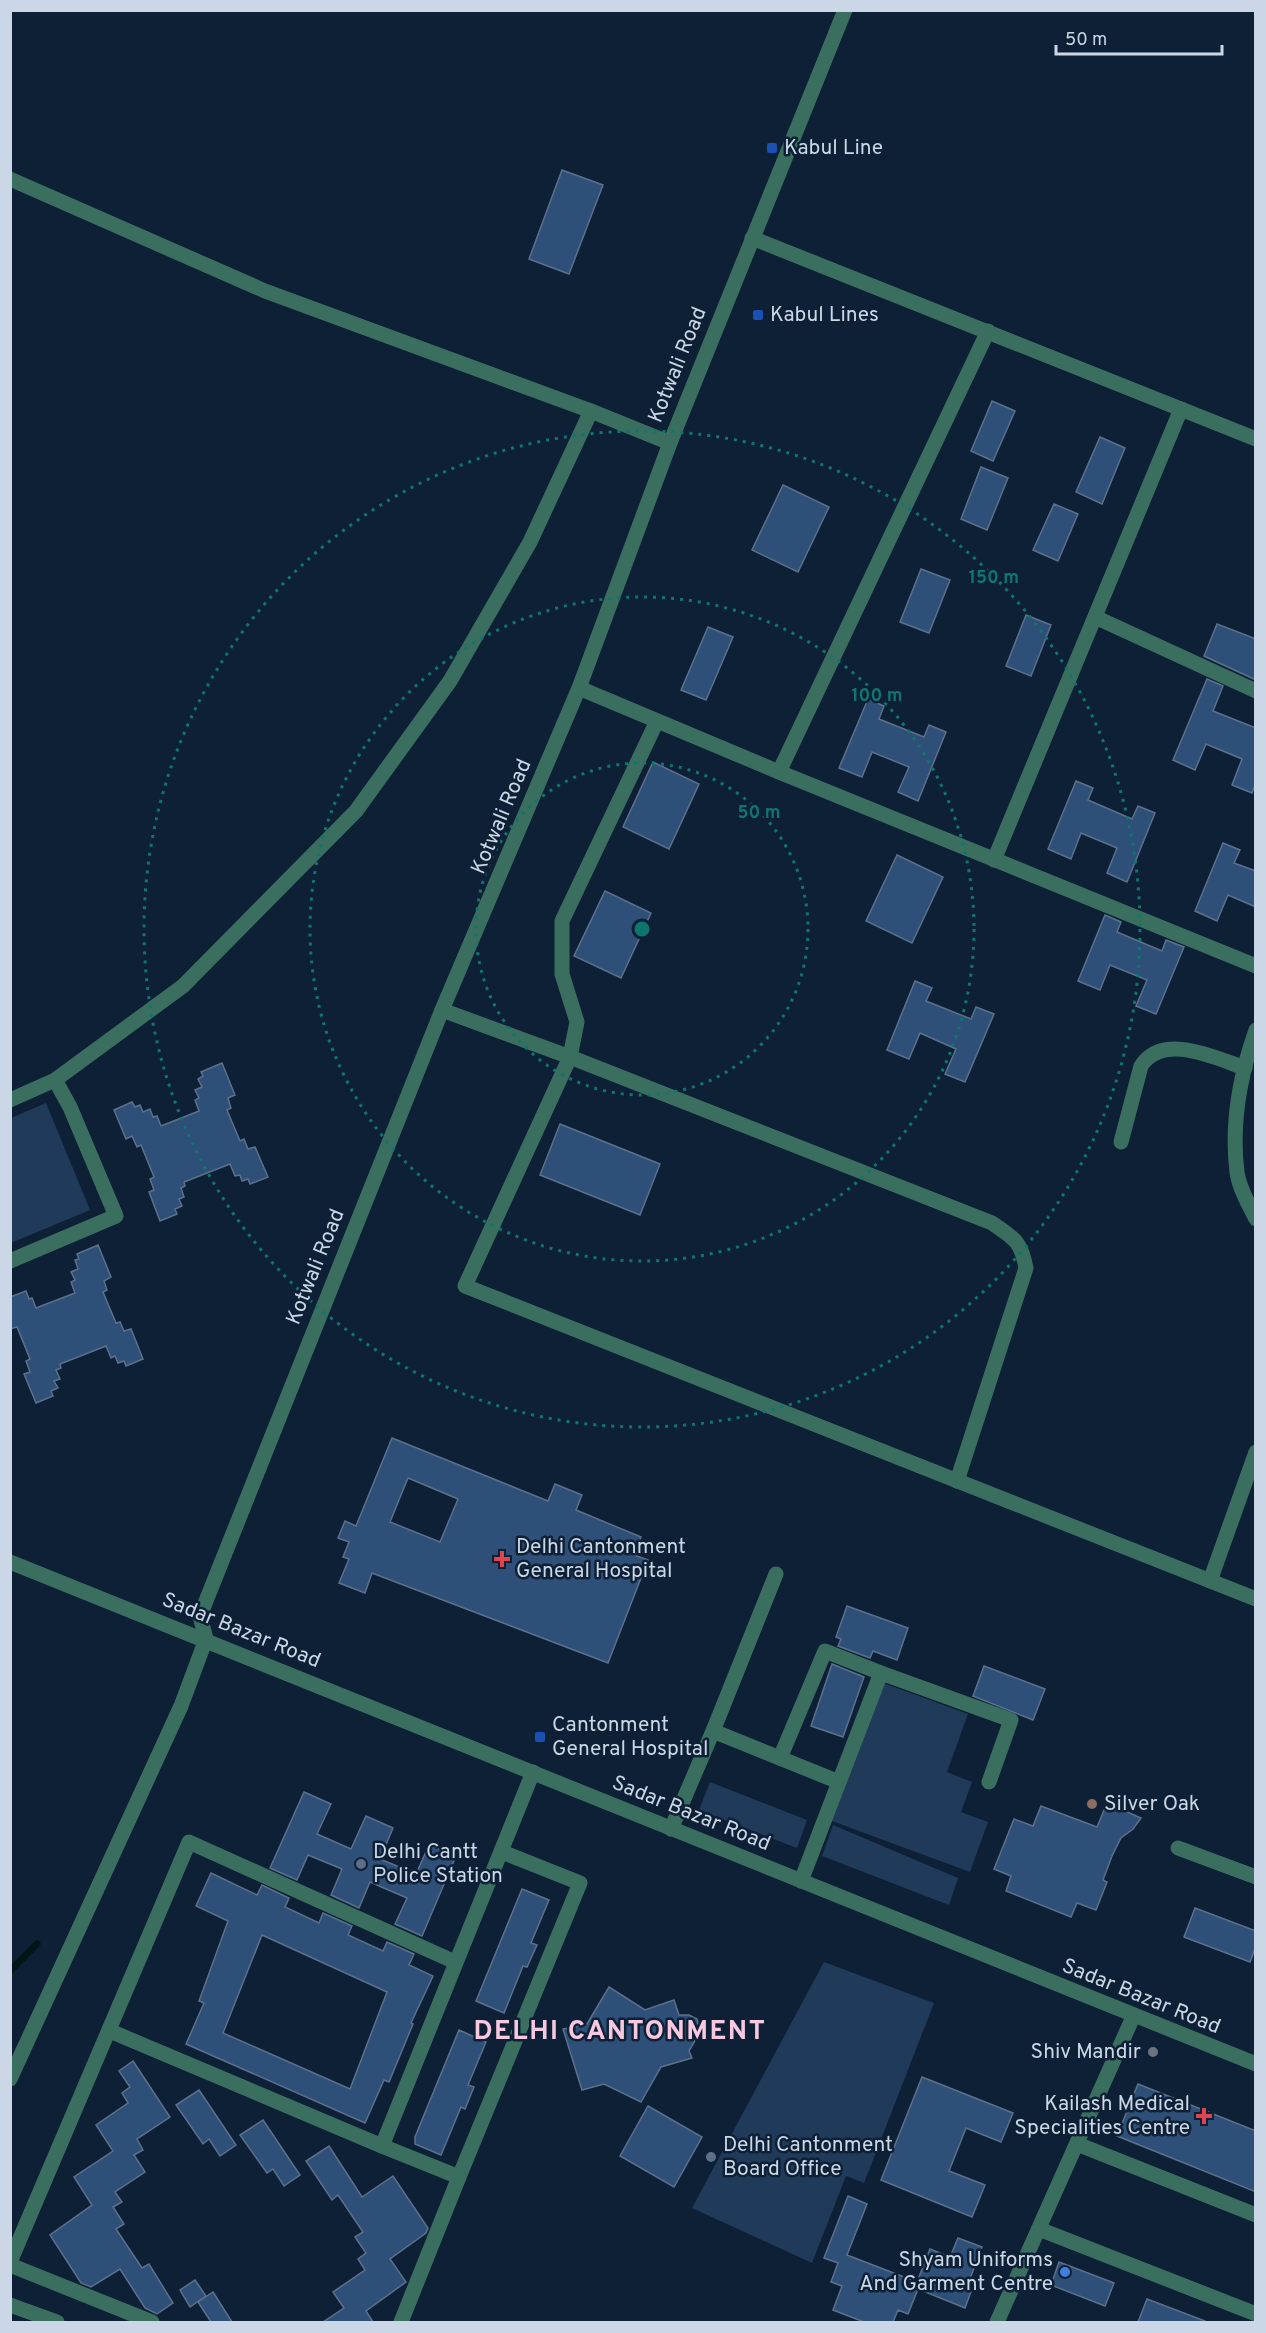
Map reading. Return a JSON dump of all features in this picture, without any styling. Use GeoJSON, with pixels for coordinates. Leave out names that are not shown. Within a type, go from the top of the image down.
{"type":"FeatureCollection","features":[{"type":"Feature","properties":{"kind":"street","name":"Kotwali Road"},"geometry":{"type":"LineString","coordinates":[[206,1639],[200,1616],[442,1010],[579,688],[670,443],[845,10]]}},
{"type":"Feature","properties":{"kind":"street"},"geometry":{"type":"LineString","coordinates":[[10,179],[266,291],[591,411],[670,443]]}},
{"type":"Feature","properties":{"kind":"street"},"geometry":{"type":"LineString","coordinates":[[752,238],[1256,439]]}},
{"type":"Feature","properties":{"kind":"street"},"geometry":{"type":"LineString","coordinates":[[779,772],[988,331]]}},
{"type":"Feature","properties":{"kind":"street"},"geometry":{"type":"LineString","coordinates":[[994,860],[1181,409]]}},
{"type":"Feature","properties":{"kind":"street"},"geometry":{"type":"LineString","coordinates":[[10,1100],[55,1080],[183,986],[356,811],[450,681],[530,542],[591,411]]}},
{"type":"Feature","properties":{"kind":"street"},"geometry":{"type":"LineString","coordinates":[[1095,617],[1256,691]]}},
{"type":"Feature","properties":{"kind":"street"},"geometry":{"type":"LineString","coordinates":[[579,688],[1256,966]]}},
{"type":"Feature","properties":{"kind":"street"},"geometry":{"type":"LineString","coordinates":[[657,721],[562,921],[562,974],[577,1022],[570,1057],[465,1286],[1256,1599]]}},
{"type":"Feature","properties":{"kind":"street"},"geometry":{"type":"LineString","coordinates":[[442,1010],[570,1057],[992,1223],[1012,1237],[1022,1250],[1026,1269],[957,1481]]}},
{"type":"Feature","properties":{"kind":"street"},"geometry":{"type":"LineString","coordinates":[[1256,1030],[1240,1085],[1236,1135],[1237,1173],[1256,1219]]}},
{"type":"Feature","properties":{"kind":"street"},"geometry":{"type":"LineString","coordinates":[[1121,1142],[1142,1066],[1147,1056],[1168,1049],[1185,1050],[1245,1068]]}},
{"type":"Feature","properties":{"kind":"street"},"geometry":{"type":"LineString","coordinates":[[10,1261],[116,1216],[70,1107],[55,1080]]}},
{"type":"Feature","properties":{"kind":"street"},"geometry":{"type":"LineString","coordinates":[[1210,1581],[1256,1452]]}},
{"type":"Feature","properties":{"kind":"street","name":"Sadar Bazar Road"},"geometry":{"type":"LineString","coordinates":[[10,1562],[206,1639],[1133,2017],[1256,2064]]}},
{"type":"Feature","properties":{"kind":"street"},"geometry":{"type":"LineString","coordinates":[[671,1828],[776,1574]]}},
{"type":"Feature","properties":{"kind":"street"},"geometry":{"type":"LineString","coordinates":[[10,2079],[181,1706],[206,1639]]}},
{"type":"Feature","properties":{"kind":"street"},"geometry":{"type":"LineString","coordinates":[[780,1758],[825,1652],[1011,1720],[989,1782]]}},
{"type":"Feature","properties":{"kind":"street"},"geometry":{"type":"LineString","coordinates":[[801,1881],[880,1672]]}},
{"type":"Feature","properties":{"kind":"street"},"geometry":{"type":"LineString","coordinates":[[713,1731],[839,1782]]}},
{"type":"Feature","properties":{"kind":"street"},"geometry":{"type":"LineString","coordinates":[[382,2146],[533,1772]]}},
{"type":"Feature","properties":{"kind":"street"},"geometry":{"type":"LineString","coordinates":[[152,2322],[10,2264],[189,1842],[456,1962]]}},
{"type":"Feature","properties":{"kind":"street"},"geometry":{"type":"LineString","coordinates":[[1178,1848],[1256,1877]]}},
{"type":"Feature","properties":{"kind":"street"},"geometry":{"type":"LineString","coordinates":[[401,2322],[580,1883],[502,1852]]}},
{"type":"Feature","properties":{"kind":"street"},"geometry":{"type":"LineString","coordinates":[[997,2322],[1133,2017]]}},
{"type":"Feature","properties":{"kind":"street"},"geometry":{"type":"LineString","coordinates":[[110,2031],[459,2177]]}},
{"type":"Feature","properties":{"kind":"street"},"geometry":{"type":"LineString","coordinates":[[1077,2144],[1256,2215]]}},
{"type":"Feature","properties":{"kind":"street"},"geometry":{"type":"LineString","coordinates":[[1039,2229],[1256,2314]]}},
{"type":"Feature","properties":{"kind":"street"},"geometry":{"type":"LineString","coordinates":[[10,2305],[57,2322]]}},
{"type":"Feature","properties":{"kind":"shaded area"},"geometry":{"type":"Polygon","coordinates":[[[46,1103],[90,1210],[11,1243],[11,1118],[46,1103]]]}},
{"type":"Feature","properties":{"kind":"shaded area"},"geometry":{"type":"Polygon","coordinates":[[[883,1683],[968,1714],[947,1772],[972,1782],[961,1812],[988,1822],[970,1872],[832,1821],[883,1683]]]}},
{"type":"Feature","properties":{"kind":"shaded area"},"geometry":{"type":"Polygon","coordinates":[[[710,1782],[807,1820],[797,1848],[699,1810],[710,1782]]]}},
{"type":"Feature","properties":{"kind":"shaded area"},"geometry":{"type":"Polygon","coordinates":[[[833,1825],[958,1878],[949,1905],[822,1856],[833,1825]]]}},
{"type":"Feature","properties":{"kind":"shaded area"},"geometry":{"type":"Polygon","coordinates":[[[824,1962],[934,2003],[864,2183],[846,2176],[812,2263],[692,2208],[824,1962]]]}},
{"type":"Feature","properties":{"kind":"building"},"geometry":{"type":"Polygon","coordinates":[[[562,170],[603,185],[569,274],[529,259],[562,170]]]}},
{"type":"Feature","properties":{"kind":"building"},"geometry":{"type":"Polygon","coordinates":[[[992,401],[1015,411],[993,461],[971,451],[992,401]]]}},
{"type":"Feature","properties":{"kind":"building"},"geometry":{"type":"Polygon","coordinates":[[[1100,437],[1125,448],[1102,504],[1076,492],[1100,437]]]}},
{"type":"Feature","properties":{"kind":"building"},"geometry":{"type":"Polygon","coordinates":[[[981,467],[1008,478],[987,530],[961,519],[981,467]]]}},
{"type":"Feature","properties":{"kind":"building"},"geometry":{"type":"Polygon","coordinates":[[[783,485],[829,507],[798,572],[752,550],[783,485]]]}},
{"type":"Feature","properties":{"kind":"building"},"geometry":{"type":"Polygon","coordinates":[[[1054,504],[1078,514],[1058,561],[1033,550],[1054,504]]]}},
{"type":"Feature","properties":{"kind":"building"},"geometry":{"type":"Polygon","coordinates":[[[921,569],[950,580],[929,633],[900,622],[921,569]]]}},
{"type":"Feature","properties":{"kind":"building"},"geometry":{"type":"Polygon","coordinates":[[[1026,615],[1051,625],[1031,676],[1006,666],[1026,615]]]}},
{"type":"Feature","properties":{"kind":"building"},"geometry":{"type":"Polygon","coordinates":[[[1217,624],[1256,639],[1256,680],[1204,656],[1217,624]]]}},
{"type":"Feature","properties":{"kind":"building"},"geometry":{"type":"Polygon","coordinates":[[[708,627],[733,637],[706,700],[681,690],[708,627]]]}},
{"type":"Feature","properties":{"kind":"building"},"geometry":{"type":"Polygon","coordinates":[[[1207,679],[1223,686],[1213,711],[1256,728],[1256,783],[1252,793],[1232,785],[1242,759],[1206,744],[1195,770],[1173,760],[1207,679]]]}},
{"type":"Feature","properties":{"kind":"building"},"geometry":{"type":"Polygon","coordinates":[[[868,699],[884,706],[879,719],[924,737],[929,725],[946,732],[918,801],[898,792],[909,767],[872,752],[862,777],[839,768],[868,699]]]}},
{"type":"Feature","properties":{"kind":"building"},"geometry":{"type":"Polygon","coordinates":[[[653,762],[699,784],[669,849],[623,827],[653,762]]]}},
{"type":"Feature","properties":{"kind":"building"},"geometry":{"type":"Polygon","coordinates":[[[1076,781],[1093,788],[1088,800],[1132,819],[1138,806],[1155,813],[1127,882],[1107,873],[1117,848],[1081,833],[1071,859],[1048,849],[1076,781]]]}},
{"type":"Feature","properties":{"kind":"building"},"geometry":{"type":"Polygon","coordinates":[[[1223,843],[1240,850],[1234,863],[1256,871],[1256,907],[1228,895],[1217,921],[1195,911],[1223,843]]]}},
{"type":"Feature","properties":{"kind":"building"},"geometry":{"type":"Polygon","coordinates":[[[897,855],[943,877],[912,943],[866,921],[897,855]]]}},
{"type":"Feature","properties":{"kind":"building"},"geometry":{"type":"Polygon","coordinates":[[[605,891],[651,913],[621,978],[574,956],[605,891]]]}},
{"type":"Feature","properties":{"kind":"building"},"geometry":{"type":"Polygon","coordinates":[[[1105,915],[1121,922],[1117,932],[1162,951],[1166,940],[1184,947],[1156,1014],[1136,1006],[1147,980],[1110,965],[1100,990],[1078,981],[1105,915]]]}},
{"type":"Feature","properties":{"kind":"building"},"geometry":{"type":"Polygon","coordinates":[[[915,981],[932,988],[926,1001],[971,1019],[976,1007],[994,1014],[965,1082],[945,1074],[956,1049],[920,1033],[909,1059],[887,1050],[915,981]]]}},
{"type":"Feature","properties":{"kind":"building"},"geometry":{"type":"Polygon","coordinates":[[[222,1063],[235,1095],[228,1098],[231,1108],[227,1110],[240,1141],[244,1139],[248,1149],[255,1147],[268,1177],[250,1184],[248,1179],[242,1181],[240,1175],[235,1176],[230,1164],[184,1182],[185,1186],[181,1188],[184,1197],[179,1199],[182,1206],[175,1209],[177,1214],[160,1221],[149,1192],[154,1190],[150,1179],[154,1177],[141,1145],[137,1147],[132,1136],[126,1139],[114,1110],[132,1102],[135,1107],[140,1105],[143,1112],[150,1109],[153,1117],[157,1116],[161,1126],[199,1111],[195,1100],[199,1098],[195,1090],[202,1087],[198,1079],[203,1076],[201,1072],[222,1063]]]}},
{"type":"Feature","properties":{"kind":"building"},"geometry":{"type":"Polygon","coordinates":[[[560,1124],[660,1164],[640,1215],[540,1175],[560,1124]]]}},
{"type":"Feature","properties":{"kind":"building"},"geometry":{"type":"Polygon","coordinates":[[[98,1245],[111,1277],[104,1281],[107,1290],[103,1292],[116,1323],[120,1322],[124,1331],[131,1329],[143,1359],[126,1366],[124,1361],[118,1363],[115,1356],[111,1358],[106,1346],[60,1364],[61,1368],[56,1370],[60,1379],[54,1381],[58,1388],[51,1391],[53,1396],[36,1403],[24,1374],[30,1372],[26,1361],[30,1359],[17,1327],[10,1329],[10,1297],[26,1291],[36,1308],[75,1293],[71,1282],[75,1280],[71,1272],[78,1269],[75,1260],[79,1259],[77,1254],[98,1245]]]}},
{"type":"Feature","properties":{"kind":"building"},"geometry":{"type":"Polygon","coordinates":[[[392,1438],[548,1501],[555,1484],[582,1495],[576,1510],[641,1537],[634,1555],[648,1560],[608,1663],[372,1573],[365,1593],[339,1583],[349,1559],[343,1557],[349,1542],[338,1538],[345,1521],[356,1526],[392,1438]],[[408,1478],[390,1522],[440,1542],[458,1499],[408,1478]]]}},
{"type":"Feature","properties":{"kind":"building"},"geometry":{"type":"Polygon","coordinates":[[[847,1606],[908,1628],[897,1660],[873,1651],[870,1658],[838,1646],[841,1639],[836,1637],[847,1606]]]}},
{"type":"Feature","properties":{"kind":"building"},"geometry":{"type":"Polygon","coordinates":[[[832,1664],[864,1677],[843,1737],[811,1726],[832,1664]]]}},
{"type":"Feature","properties":{"kind":"building"},"geometry":{"type":"Polygon","coordinates":[[[984,1666],[1045,1689],[1033,1720],[973,1696],[984,1666]]]}},
{"type":"Feature","properties":{"kind":"building","name":"Delhi Cantt Police Station"},"geometry":{"type":"Polygon","coordinates":[[[304,1792],[331,1804],[317,1834],[351,1849],[366,1816],[393,1828],[380,1859],[416,1874],[429,1845],[456,1856],[422,1936],[395,1924],[407,1898],[370,1882],[359,1908],[331,1895],[342,1869],[308,1855],[297,1880],[270,1868],[304,1792]]]}},
{"type":"Feature","properties":{"kind":"building"},"geometry":{"type":"Polygon","coordinates":[[[1107,1803],[1141,1818],[1133,1829],[1121,1838],[1112,1856],[1103,1880],[1107,1882],[1096,1910],[1077,1903],[1071,1917],[1006,1891],[1011,1876],[994,1869],[1014,1819],[1033,1826],[1041,1806],[1097,1827],[1107,1803]]]}},
{"type":"Feature","properties":{"kind":"building"},"geometry":{"type":"Polygon","coordinates":[[[211,1873],[257,1895],[262,1885],[289,1898],[285,1907],[319,1923],[323,1913],[352,1926],[348,1935],[383,1951],[387,1942],[414,1954],[409,1965],[433,1976],[411,2023],[413,2024],[389,2082],[384,2080],[365,2123],[186,2044],[204,2003],[199,2001],[228,1921],[196,1906],[211,1873]],[[262,1935],[223,2033],[350,2089],[387,1992],[262,1935]]]}},
{"type":"Feature","properties":{"kind":"building"},"geometry":{"type":"Polygon","coordinates":[[[522,1889],[549,1900],[531,1943],[537,1945],[527,1967],[523,1966],[504,2013],[476,2001],[522,1889]]]}},
{"type":"Feature","properties":{"kind":"building"},"geometry":{"type":"Polygon","coordinates":[[[1195,1908],[1256,1931],[1256,1946],[1250,1962],[1184,1937],[1195,1908]]]}},
{"type":"Feature","properties":{"kind":"building"},"geometry":{"type":"Polygon","coordinates":[[[609,1987],[645,2010],[674,2000],[679,2015],[689,2015],[697,2019],[700,2032],[689,2051],[692,2058],[661,2067],[641,2102],[604,2084],[582,2090],[563,2029],[587,2024],[609,1987]]]}},
{"type":"Feature","properties":{"kind":"building"},"geometry":{"type":"Polygon","coordinates":[[[459,2030],[486,2042],[468,2085],[474,2087],[465,2109],[461,2107],[441,2155],[415,2144],[415,2137],[459,2030]]]}},
{"type":"Feature","properties":{"kind":"building"},"geometry":{"type":"Polygon","coordinates":[[[133,2061],[170,2117],[137,2139],[143,2150],[134,2155],[145,2172],[115,2192],[122,2202],[113,2207],[124,2224],[116,2229],[142,2268],[149,2264],[173,2303],[157,2314],[145,2308],[120,2269],[91,2287],[81,2283],[50,2235],[92,2205],[74,2177],[113,2151],[96,2125],[128,2103],[122,2093],[130,2087],[119,2071],[133,2061]]]}},
{"type":"Feature","properties":{"kind":"building"},"geometry":{"type":"Polygon","coordinates":[[[922,2077],[1013,2113],[1001,2142],[966,2128],[949,2171],[985,2185],[972,2217],[881,2180],[922,2077]]]}},
{"type":"Feature","properties":{"kind":"building"},"geometry":{"type":"Polygon","coordinates":[[[1138,2084],[1256,2131],[1256,2192],[1117,2136],[1138,2084]]]}},
{"type":"Feature","properties":{"kind":"building"},"geometry":{"type":"Polygon","coordinates":[[[199,2090],[236,2145],[220,2156],[209,2139],[203,2144],[176,2105],[199,2090]]]}},
{"type":"Feature","properties":{"kind":"building"},"geometry":{"type":"Polygon","coordinates":[[[648,2106],[702,2137],[674,2187],[620,2156],[648,2106]]]}},
{"type":"Feature","properties":{"kind":"building"},"geometry":{"type":"Polygon","coordinates":[[[263,2120],[300,2175],[284,2186],[273,2169],[267,2173],[240,2135],[263,2120]]]}},
{"type":"Feature","properties":{"kind":"building"},"geometry":{"type":"Polygon","coordinates":[[[329,2146],[362,2197],[393,2176],[428,2228],[426,2233],[390,2259],[406,2282],[366,2311],[373,2322],[323,2322],[344,2308],[333,2292],[365,2270],[358,2259],[366,2253],[355,2237],[363,2232],[338,2195],[332,2200],[306,2161],[329,2146]]]}},
{"type":"Feature","properties":{"kind":"building"},"geometry":{"type":"Polygon","coordinates":[[[848,2196],[867,2204],[847,2255],[917,2282],[930,2249],[950,2257],[958,2238],[982,2247],[968,2284],[973,2286],[965,2308],[918,2289],[908,2314],[898,2310],[893,2322],[864,2322],[833,2310],[842,2286],[831,2282],[838,2263],[824,2258],[848,2196]]]}},
{"type":"Feature","properties":{"kind":"building"},"geometry":{"type":"Polygon","coordinates":[[[1059,2262],[1114,2283],[1105,2306],[1051,2285],[1059,2262]]]}},
{"type":"Feature","properties":{"kind":"building"},"geometry":{"type":"Polygon","coordinates":[[[195,2280],[206,2296],[190,2307],[180,2290],[195,2280]]]}},
{"type":"Feature","properties":{"kind":"building"},"geometry":{"type":"Polygon","coordinates":[[[213,2292],[232,2322],[211,2322],[198,2302],[213,2292]]]}},
{"type":"Feature","properties":{"kind":"building"},"geometry":{"type":"Polygon","coordinates":[[[1147,2299],[1205,2321],[1205,2322],[1138,2322],[1147,2299]]]}},
{"type":"Feature","properties":{"kind":"waterway"},"geometry":{"type":"LineString","coordinates":[[10,1971],[37,1944]]}},
{"type":"Feature","properties":{"kind":"place","name":"Kabul Line"},"geometry":{"type":"Point","coordinates":[772,148]}},
{"type":"Feature","properties":{"kind":"place","name":"Kabul Lines"},"geometry":{"type":"Point","coordinates":[758,315]}},
{"type":"Feature","properties":{"kind":"place","name":"Delhi Cantonment General Hospital"},"geometry":{"type":"Point","coordinates":[502,1559]}},
{"type":"Feature","properties":{"kind":"place","name":"Cantonment General Hospital"},"geometry":{"type":"Point","coordinates":[540,1737]}},
{"type":"Feature","properties":{"kind":"place","name":"Silver Oak"},"geometry":{"type":"Point","coordinates":[1092,1804]}},
{"type":"Feature","properties":{"kind":"place","name":"Delhi Cantt Police Station"},"geometry":{"type":"Point","coordinates":[361,1864]}},
{"type":"Feature","properties":{"kind":"place","name":"Shiv Mandir"},"geometry":{"type":"Point","coordinates":[1153,2052]}},
{"type":"Feature","properties":{"kind":"place","name":"Kailash Medical Specialities Centre"},"geometry":{"type":"Point","coordinates":[1204,2116]}},
{"type":"Feature","properties":{"kind":"place","name":"Delhi Cantonment Board Office"},"geometry":{"type":"Point","coordinates":[711,2157]}},
{"type":"Feature","properties":{"kind":"place","name":"Shyam Uniforms And Garment Centre"},"geometry":{"type":"Point","coordinates":[1065,2272]}},
{"type":"Feature","properties":{"kind":"district","name":"DELHI CANTONMENT"},"geometry":{"type":"Point","coordinates":[620,2032]}}]}
